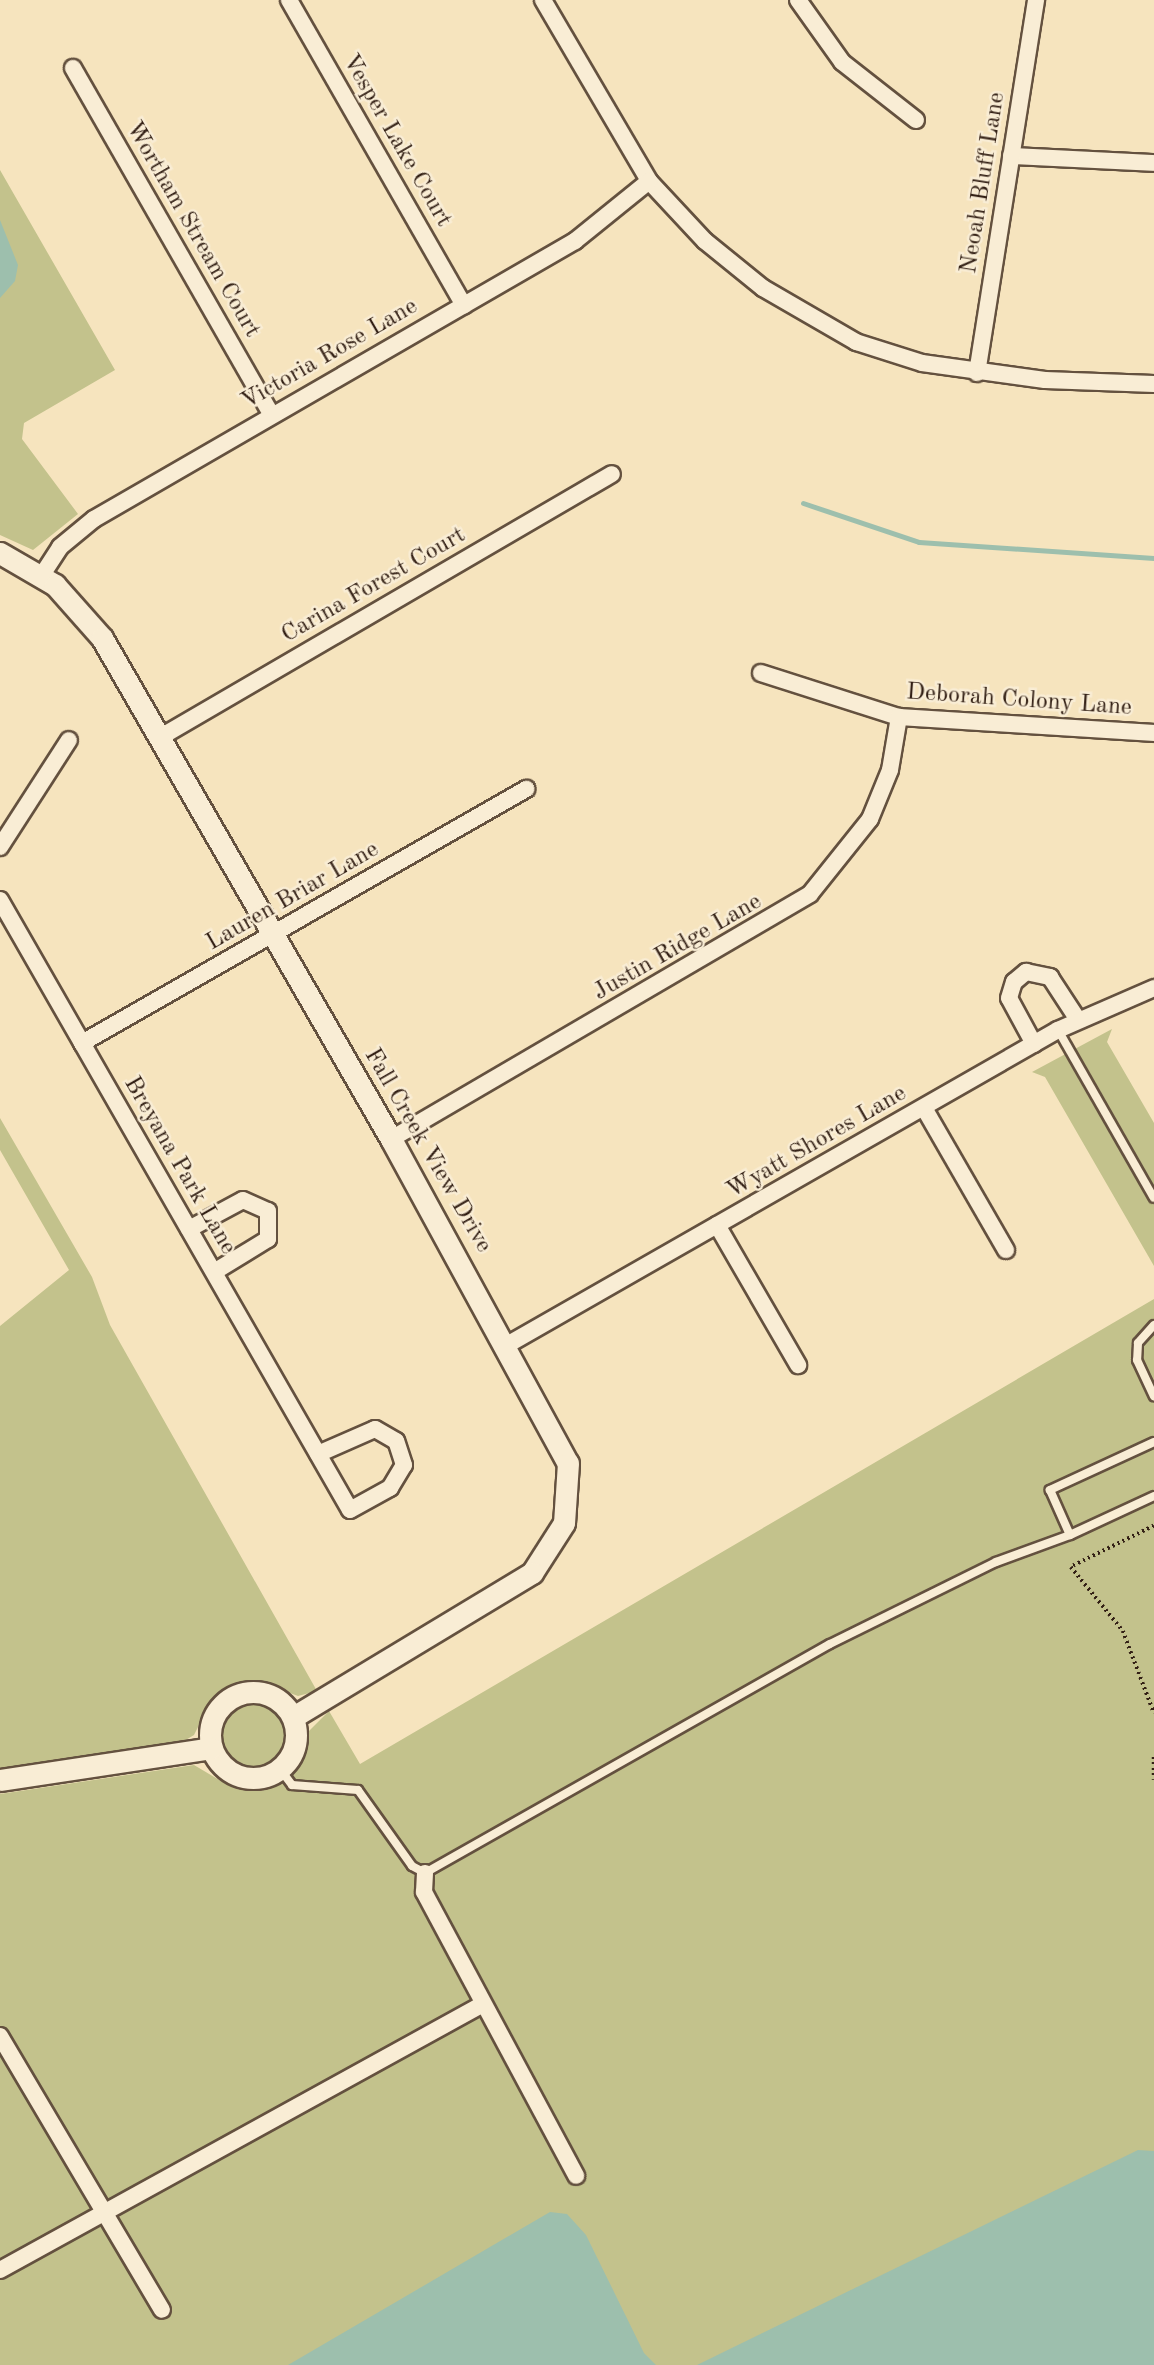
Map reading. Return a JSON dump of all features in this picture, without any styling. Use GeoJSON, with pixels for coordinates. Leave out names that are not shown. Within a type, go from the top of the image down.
{"type":"FeatureCollection","features":[{"type":"Feature","properties":{"kind":"street","name":"Vesper Lake Court"},"geometry":{"type":"LineString","coordinates":[[289,0],[464,305]]}},
{"type":"Feature","properties":{"kind":"street"},"geometry":{"type":"LineString","coordinates":[[543,0],[649,181],[705,242],[807,315],[856,342],[977,373],[1154,384]]}},
{"type":"Feature","properties":{"kind":"street"},"geometry":{"type":"LineString","coordinates":[[798,0],[842,62],[916,120]]}},
{"type":"Feature","properties":{"kind":"street","name":"Neoah Bluff Lane"},"geometry":{"type":"LineString","coordinates":[[977,373],[1037,0]]}},
{"type":"Feature","properties":{"kind":"street","name":"Wortham Stream Court"},"geometry":{"type":"LineString","coordinates":[[74,68],[271,414]]}},
{"type":"Feature","properties":{"kind":"street"},"geometry":{"type":"LineString","coordinates":[[1011,156],[1154,163]]}},
{"type":"Feature","properties":{"kind":"street","name":"Victoria Rose Lane"},"geometry":{"type":"LineString","coordinates":[[42,575],[60,547],[93,519],[271,414],[575,242],[649,181]]}},
{"type":"Feature","properties":{"kind":"street","name":"Carina Forest Court"},"geometry":{"type":"LineString","coordinates":[[159,738],[612,474]]}},
{"type":"Feature","properties":{"kind":"street","name":"Fall Creek View Drive"},"geometry":{"type":"LineString","coordinates":[[0,553],[42,575],[102,638],[507,1345],[568,1463],[569,1501],[556,1544],[545,1562],[496,1600],[293,1717]]}},
{"type":"Feature","properties":{"kind":"street","name":"Deborah Colony Lane"},"geometry":{"type":"LineString","coordinates":[[761,673],[899,717],[1154,733]]}},
{"type":"Feature","properties":{"kind":"street","name":"Justin Ridge Lane"},"geometry":{"type":"LineString","coordinates":[[390,1139],[810,894],[870,819],[890,770],[899,717]]}},
{"type":"Feature","properties":{"kind":"street"},"geometry":{"type":"LineString","coordinates":[[0,847],[69,740]]}},
{"type":"Feature","properties":{"kind":"street","name":"Lauren Briar Lane"},"geometry":{"type":"LineString","coordinates":[[82,1044],[526,789]]}},
{"type":"Feature","properties":{"kind":"street","name":"Breyana Park Lane"},"geometry":{"type":"LineString","coordinates":[[0,900],[350,1510],[390,1488],[404,1465],[396,1441],[375,1429],[318,1454]]}},
{"type":"Feature","properties":{"kind":"street"},"geometry":{"type":"LineString","coordinates":[[1034,1044],[1009,998],[1014,982],[1026,972],[1050,977],[1078,1020]]}},
{"type":"Feature","properties":{"kind":"street","name":"Wyatt Shores Lane"},"geometry":{"type":"LineString","coordinates":[[507,1345],[1058,1030],[1154,988]]}},
{"type":"Feature","properties":{"kind":"street"},"geometry":{"type":"LineString","coordinates":[[924,1108],[1006,1250]]}},
{"type":"Feature","properties":{"kind":"street"},"geometry":{"type":"LineString","coordinates":[[189,1229],[243,1200],[268,1211],[268,1239],[214,1272]]}},
{"type":"Feature","properties":{"kind":"street"},"geometry":{"type":"LineString","coordinates":[[717,1225],[798,1365]]}},
{"type":"Feature","properties":{"kind":"street"},"geometry":{"type":"LineString","coordinates":[[244,1692],[273,1696],[293,1717],[295,1745],[281,1769],[240,1777],[211,1748],[212,1719],[244,1692]]}},
{"type":"Feature","properties":{"kind":"street"},"geometry":{"type":"LineString","coordinates":[[0,1780],[211,1748]]}},
{"type":"Feature","properties":{"kind":"street"},"geometry":{"type":"LineString","coordinates":[[425,1873],[424,1892],[576,2176]]}},
{"type":"Feature","properties":{"kind":"street"},"geometry":{"type":"LineString","coordinates":[[0,2270],[102,2210],[483,2004]]}},
{"type":"Feature","properties":{"kind":"street"},"geometry":{"type":"LineString","coordinates":[[0,2036],[162,2310]]}},
{"type":"Feature","properties":{"kind":"lane"},"geometry":{"type":"LineString","coordinates":[[1058,1030],[1154,1198]]}},
{"type":"Feature","properties":{"kind":"lane"},"geometry":{"type":"LineString","coordinates":[[1154,1325],[1138,1343],[1137,1360],[1154,1396]]}},
{"type":"Feature","properties":{"kind":"lane"},"geometry":{"type":"LineString","coordinates":[[1070,1535],[1049,1490],[1154,1442]]}},
{"type":"Feature","properties":{"kind":"lane"},"geometry":{"type":"LineString","coordinates":[[281,1769],[292,1785],[358,1790],[412,1866],[425,1873],[866,1625],[1154,1496]]}},
{"type":"Feature","properties":{"kind":"path"},"geometry":{"type":"LineString","coordinates":[[1154,1526],[1071,1567],[1123,1631],[1154,1713]]}},
{"type":"Feature","properties":{"kind":"path"},"geometry":{"type":"LineString","coordinates":[[1154,1757],[1154,1780]]}},
{"type":"Feature","properties":{"kind":"shaded area"},"geometry":{"type":"Polygon","coordinates":[[[0,170],[115,370],[24,423],[22,439],[78,514],[33,550],[0,535],[0,170]]]}},
{"type":"Feature","properties":{"kind":"shaded area"},"geometry":{"type":"Polygon","coordinates":[[[0,220],[18,265],[15,281],[0,298],[0,220]]]}},
{"type":"Feature","properties":{"kind":"shaded area"},"geometry":{"type":"Polygon","coordinates":[[[1112,1029],[1107,1042],[1154,1123],[1154,1266],[1045,1077],[1032,1072],[1112,1029]]]}},
{"type":"Feature","properties":{"kind":"shaded area"},"geometry":{"type":"Polygon","coordinates":[[[0,1118],[92,1277],[110,1325],[317,1691],[298,1696],[263,1683],[232,1686],[211,1701],[194,1735],[179,1744],[0,1770],[0,1326],[69,1270],[0,1150],[0,1118]]]}},
{"type":"Feature","properties":{"kind":"shaded area"},"geometry":{"type":"Polygon","coordinates":[[[1154,1299],[1154,2365],[0,2365],[0,1794],[194,1765],[226,1784],[262,1791],[298,1768],[309,1731],[329,1711],[360,1764],[1154,1299]]]}},
{"type":"Feature","properties":{"kind":"shaded area"},"geometry":{"type":"Polygon","coordinates":[[[247,1703],[259,1703],[276,1712],[283,1723],[283,1747],[276,1758],[259,1767],[247,1767],[235,1762],[226,1753],[221,1741],[221,1729],[226,1717],[235,1708],[247,1703]]]}},
{"type":"Feature","properties":{"kind":"shaded area"},"geometry":{"type":"Polygon","coordinates":[[[1138,2150],[1154,2151],[1154,2365],[697,2365],[1138,2150]]]}},
{"type":"Feature","properties":{"kind":"shaded area"},"geometry":{"type":"Polygon","coordinates":[[[550,2212],[567,2214],[586,2235],[644,2353],[656,2365],[288,2365],[550,2212]]]}},
{"type":"Feature","properties":{"kind":"waterway"},"geometry":{"type":"LineString","coordinates":[[803,503],[919,542],[1154,558]]}}]}
